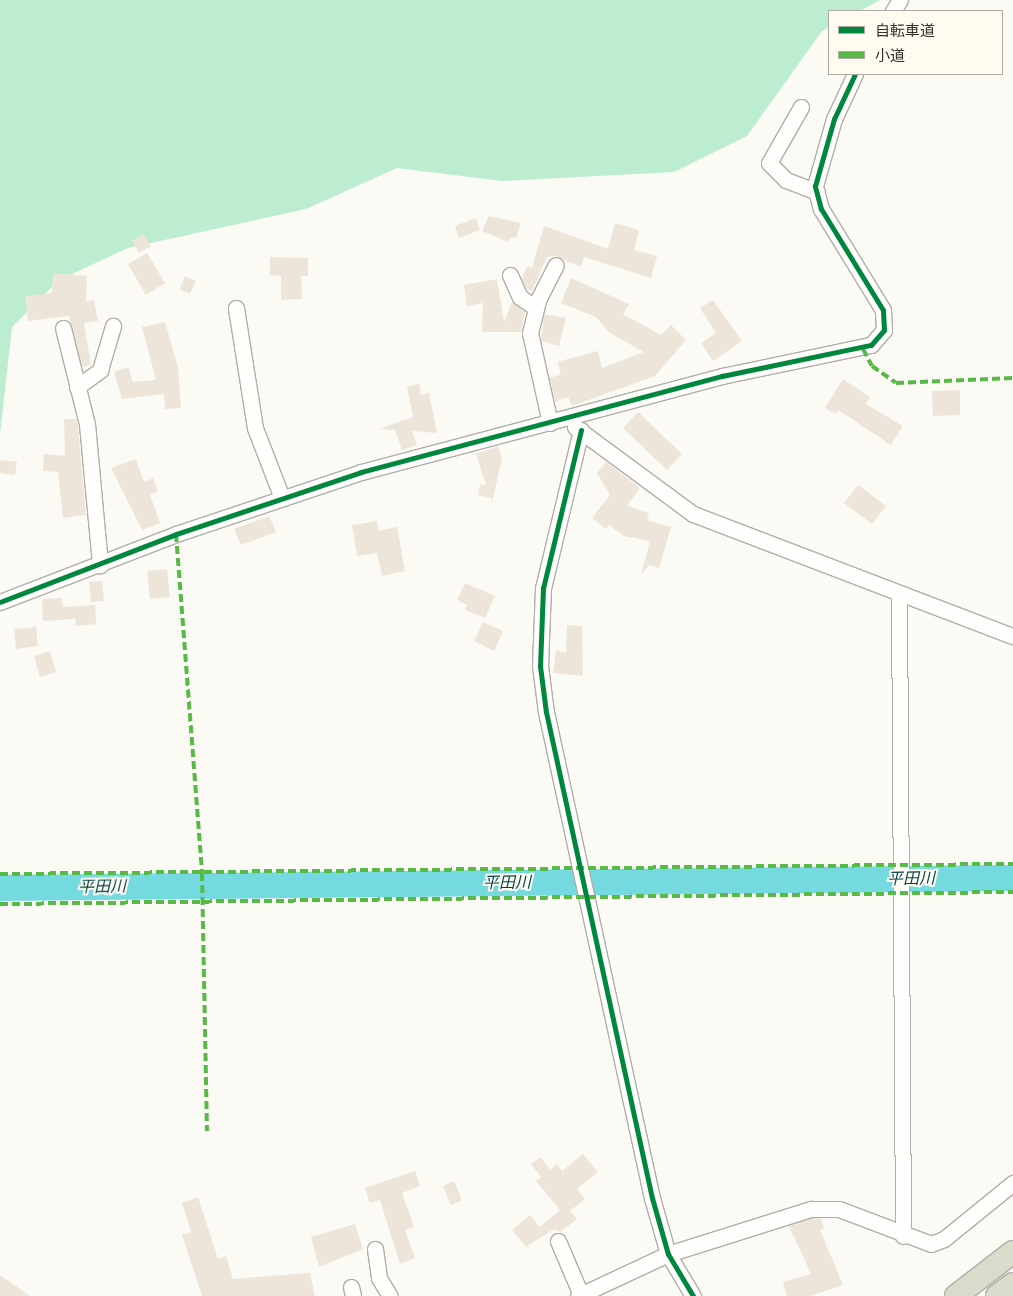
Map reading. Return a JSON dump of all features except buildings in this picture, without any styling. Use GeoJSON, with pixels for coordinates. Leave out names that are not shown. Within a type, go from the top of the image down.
{"type":"FeatureCollection","features":[{"type":"Feature","properties":{"kind":"highway"},"geometry":{"type":"LineString","coordinates":[[956,1296],[1013,1252]]}},
{"type":"Feature","properties":{"kind":"highway"},"geometry":{"type":"LineString","coordinates":[[996,1296],[1013,1284]]}},
{"type":"Feature","properties":{"kind":"street"},"geometry":{"type":"LineString","coordinates":[[0,602],[282,498],[370,469],[722,376],[858,351],[877,340],[886,321],[883,310],[821,209],[817,192],[834,120],[855,75]]}},
{"type":"Feature","properties":{"kind":"street"},"geometry":{"type":"LineString","coordinates":[[801,107],[769,163],[786,180],[817,192]]}},
{"type":"Feature","properties":{"kind":"street"},"geometry":{"type":"LineString","coordinates":[[556,265],[536,308],[530,333],[556,421]]}},
{"type":"Feature","properties":{"kind":"street"},"geometry":{"type":"LineString","coordinates":[[510,275],[520,297],[536,308]]}},
{"type":"Feature","properties":{"kind":"street"},"geometry":{"type":"LineString","coordinates":[[236,308],[255,428],[282,498]]}},
{"type":"Feature","properties":{"kind":"street"},"geometry":{"type":"LineString","coordinates":[[78,387],[100,370],[113,326]]}},
{"type":"Feature","properties":{"kind":"street"},"geometry":{"type":"LineString","coordinates":[[63,328],[87,424],[100,565]]}},
{"type":"Feature","properties":{"kind":"street"},"geometry":{"type":"LineString","coordinates":[[556,421],[581,430],[693,514],[900,595],[1013,636]]}},
{"type":"Feature","properties":{"kind":"street"},"geometry":{"type":"LineString","coordinates":[[581,430],[552,542],[539,626],[546,712],[584,872],[652,1198],[668,1254],[693,1296]]}},
{"type":"Feature","properties":{"kind":"street"},"geometry":{"type":"LineString","coordinates":[[900,595],[903,1236]]}},
{"type":"Feature","properties":{"kind":"street"},"geometry":{"type":"LineString","coordinates":[[558,1241],[580,1295],[668,1254],[780,1216],[824,1207],[861,1216],[903,1236],[931,1244],[944,1239],[1013,1183]]}},
{"type":"Feature","properties":{"kind":"street"},"geometry":{"type":"LineString","coordinates":[[375,1249],[380,1278],[390,1296]]}},
{"type":"Feature","properties":{"kind":"green space"},"geometry":{"type":"Polygon","coordinates":[[[0,0],[880,0],[862,10],[828,10],[828,28],[822,31],[747,136],[674,172],[502,181],[397,168],[306,209],[128,248],[59,280],[12,327],[0,434],[0,0]]]}},
{"type":"Feature","properties":{"kind":"waterway","name":"平田川"},"geometry":{"type":"LineString","coordinates":[[0,888],[1013,878]]}},
{"type":"Feature","properties":{"kind":"marked path"},"geometry":{"type":"LineString","coordinates":[[863,349],[872,366],[896,383],[1013,378]]}},
{"type":"Feature","properties":{"kind":"marked path"},"geometry":{"type":"LineString","coordinates":[[176,534],[202,873],[207,1131]]}},
{"type":"Feature","properties":{"kind":"marked path"},"geometry":{"type":"LineString","coordinates":[[0,874],[1013,864]]}},
{"type":"Feature","properties":{"kind":"marked path"},"geometry":{"type":"LineString","coordinates":[[0,904],[1013,892]]}},
{"type":"Feature","properties":{"kind":"cycle path"},"geometry":{"type":"LineString","coordinates":[[0,602],[176,534],[361,472],[722,376],[871,345],[884,330],[883,310],[821,209],[815,186],[834,119],[855,75]]}},
{"type":"Feature","properties":{"kind":"cycle path"},"geometry":{"type":"LineString","coordinates":[[581,430],[543,588],[540,666],[546,712],[652,1198],[668,1254],[693,1296]]}}]}
